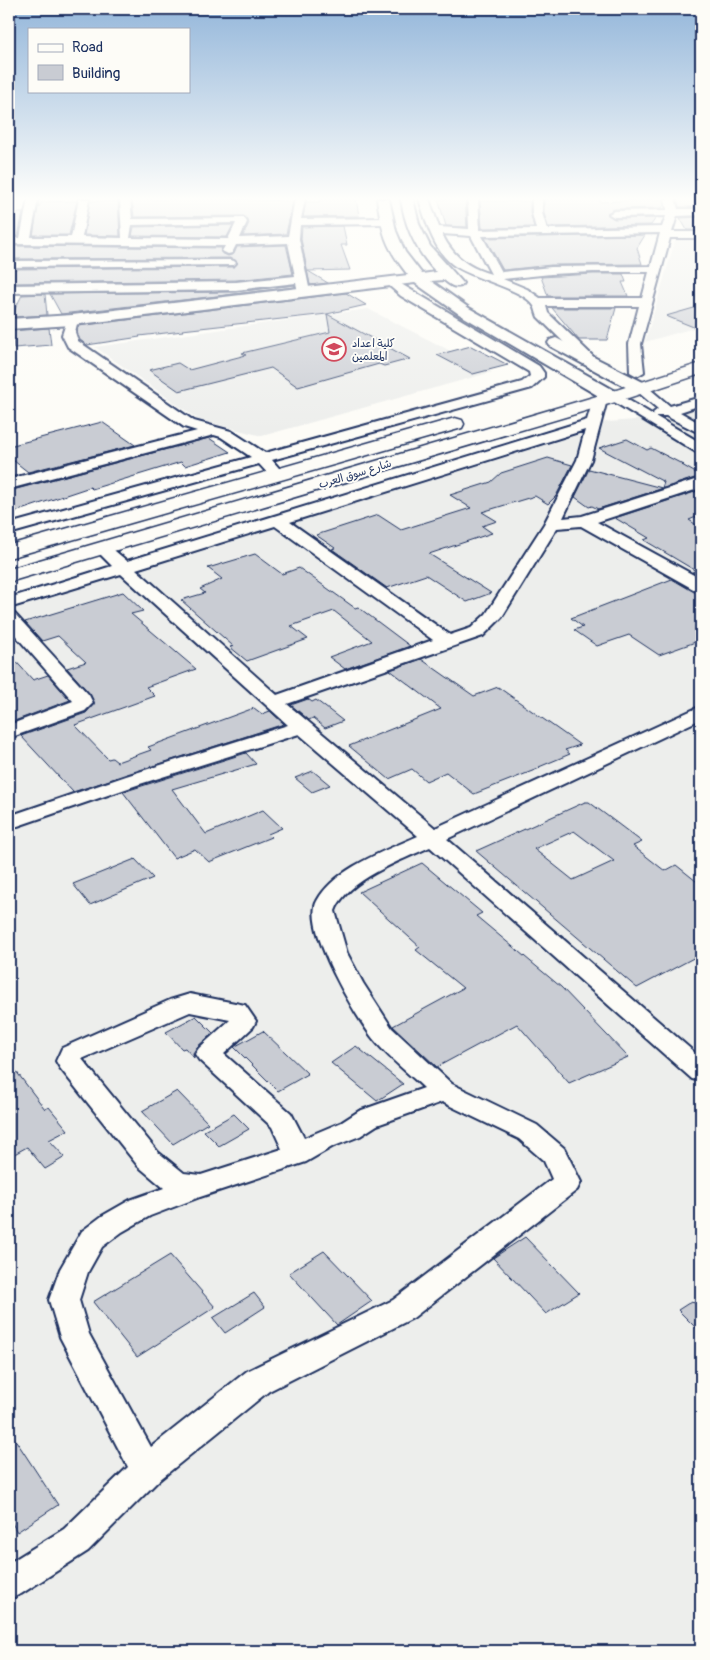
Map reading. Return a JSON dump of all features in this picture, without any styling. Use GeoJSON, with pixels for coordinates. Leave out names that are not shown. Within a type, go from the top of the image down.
{"type":"FeatureCollection","features":[{"type":"Feature","properties":{"kind":"main road"},"geometry":{"type":"LineString","coordinates":[[572,390],[601,394],[617,377],[638,379],[701,352]]}},
{"type":"Feature","properties":{"kind":"main road","name":"شارع سوق العرب"},"geometry":{"type":"LineString","coordinates":[[9,576],[103,549],[601,394],[638,379],[701,368]]}},
{"type":"Feature","properties":{"kind":"main road"},"geometry":{"type":"LineString","coordinates":[[487,415],[534,401]]}},
{"type":"Feature","properties":{"kind":"main road"},"geometry":{"type":"LineString","coordinates":[[9,552],[468,420]]}},
{"type":"Feature","properties":{"kind":"street"},"geometry":{"type":"LineString","coordinates":[[9,289],[91,276]]}},
{"type":"Feature","properties":{"kind":"street"},"geometry":{"type":"LineString","coordinates":[[101,276],[236,286],[303,286],[391,282],[415,276]]}},
{"type":"Feature","properties":{"kind":"street"},"geometry":{"type":"LineString","coordinates":[[234,276],[236,286]]}},
{"type":"Feature","properties":{"kind":"street"},"geometry":{"type":"LineString","coordinates":[[301,276],[303,286]]}},
{"type":"Feature","properties":{"kind":"street"},"geometry":{"type":"LineString","coordinates":[[9,318],[71,314],[303,286],[412,276]]}},
{"type":"Feature","properties":{"kind":"street"},"geometry":{"type":"LineString","coordinates":[[418,276],[464,311],[601,394],[701,449]]}},
{"type":"Feature","properties":{"kind":"street"},"geometry":{"type":"LineString","coordinates":[[449,276],[470,294]]}},
{"type":"Feature","properties":{"kind":"street"},"geometry":{"type":"LineString","coordinates":[[493,277],[497,276]]}},
{"type":"Feature","properties":{"kind":"street"},"geometry":{"type":"LineString","coordinates":[[653,276],[635,344],[638,379],[667,410],[701,430]]}},
{"type":"Feature","properties":{"kind":"street"},"geometry":{"type":"LineString","coordinates":[[493,277],[538,302],[647,302]]}},
{"type":"Feature","properties":{"kind":"street"},"geometry":{"type":"LineString","coordinates":[[9,529],[261,457],[526,385],[537,377],[534,369],[406,293],[391,282]]}},
{"type":"Feature","properties":{"kind":"street"},"geometry":{"type":"LineString","coordinates":[[9,324],[72,320],[303,286]]}},
{"type":"Feature","properties":{"kind":"street"},"geometry":{"type":"LineString","coordinates":[[538,302],[542,314],[596,366]]}},
{"type":"Feature","properties":{"kind":"street"},"geometry":{"type":"LineString","coordinates":[[72,320],[68,338],[73,344],[189,424],[226,434],[261,457],[277,475]]}},
{"type":"Feature","properties":{"kind":"street"},"geometry":{"type":"LineString","coordinates":[[544,337],[617,377]]}},
{"type":"Feature","properties":{"kind":"street"},"geometry":{"type":"LineString","coordinates":[[274,702],[477,632],[492,617],[552,524],[584,460],[601,394]]}},
{"type":"Feature","properties":{"kind":"street"},"geometry":{"type":"LineString","coordinates":[[649,419],[667,410],[701,401]]}},
{"type":"Feature","properties":{"kind":"street"},"geometry":{"type":"LineString","coordinates":[[9,602],[594,423]]}},
{"type":"Feature","properties":{"kind":"street"},"geometry":{"type":"LineString","coordinates":[[9,484],[216,431]]}},
{"type":"Feature","properties":{"kind":"street"},"geometry":{"type":"LineString","coordinates":[[552,524],[584,521],[701,483]]}},
{"type":"Feature","properties":{"kind":"street"},"geometry":{"type":"LineString","coordinates":[[277,520],[447,641]]}},
{"type":"Feature","properties":{"kind":"street"},"geometry":{"type":"LineString","coordinates":[[584,521],[701,586]]}},
{"type":"Feature","properties":{"kind":"street"},"geometry":{"type":"LineString","coordinates":[[103,549],[301,727],[431,836],[701,1072]]}},
{"type":"Feature","properties":{"kind":"street"},"geometry":{"type":"LineString","coordinates":[[9,618],[82,699],[83,703],[78,707],[9,732]]}},
{"type":"Feature","properties":{"kind":"street"},"geometry":{"type":"LineString","coordinates":[[9,1582],[76,1540],[147,1470],[258,1381],[404,1309],[567,1182],[555,1155],[528,1132],[443,1091],[383,1034],[352,986],[335,953],[324,910],[327,902],[353,876],[431,836],[701,712]]}},
{"type":"Feature","properties":{"kind":"street"},"geometry":{"type":"LineString","coordinates":[[9,824],[133,780],[301,727]]}},
{"type":"Feature","properties":{"kind":"street"},"geometry":{"type":"LineString","coordinates":[[201,1186],[177,1183],[148,1159],[69,1061],[71,1054],[179,1006],[190,1003],[236,1011],[244,1021],[208,1054],[282,1120],[297,1155]]}},
{"type":"Feature","properties":{"kind":"street"},"geometry":{"type":"LineString","coordinates":[[147,1470],[75,1337],[64,1300],[74,1269],[92,1240],[112,1224],[140,1208],[297,1155],[323,1140],[351,1129],[368,1118],[417,1102],[443,1091]]}},
{"type":"Feature","properties":{"kind":"shaded area"},"geometry":{"type":"Polygon","coordinates":[[[665,276],[701,276],[701,326],[645,342],[665,276]]]}},
{"type":"Feature","properties":{"kind":"shaded area"},"geometry":{"type":"Polygon","coordinates":[[[368,309],[492,372],[262,436],[199,420],[95,347],[368,309]]]}},
{"type":"Feature","properties":{"kind":"shaded area"},"geometry":{"type":"Polygon","coordinates":[[[701,403],[701,1651],[9,1651],[9,603],[594,423],[649,419],[701,403]]]}},
{"type":"Feature","properties":{"kind":"building"},"geometry":{"type":"Polygon","coordinates":[[[9,276],[270,276],[236,280],[9,283],[9,276]]]}},
{"type":"Feature","properties":{"kind":"building"},"geometry":{"type":"Polygon","coordinates":[[[308,276],[317,276],[328,283],[310,285],[308,276]]]}},
{"type":"Feature","properties":{"kind":"building"},"geometry":{"type":"Polygon","coordinates":[[[624,276],[626,282],[622,282],[628,296],[548,296],[541,277],[624,276]]]}},
{"type":"Feature","properties":{"kind":"building"},"geometry":{"type":"Polygon","coordinates":[[[295,285],[295,287],[61,314],[50,294],[236,292],[295,285]]]}},
{"type":"Feature","properties":{"kind":"building"},"geometry":{"type":"Polygon","coordinates":[[[346,293],[366,305],[327,314],[182,330],[87,345],[80,340],[77,332],[78,326],[346,293]]]}},
{"type":"Feature","properties":{"kind":"building"},"geometry":{"type":"Polygon","coordinates":[[[45,294],[47,315],[11,317],[22,295],[45,294]]]}},
{"type":"Feature","properties":{"kind":"building"},"geometry":{"type":"Polygon","coordinates":[[[701,306],[701,330],[666,316],[701,306]]]}},
{"type":"Feature","properties":{"kind":"building"},"geometry":{"type":"Polygon","coordinates":[[[552,308],[616,308],[607,340],[579,340],[552,308]]]}},
{"type":"Feature","properties":{"kind":"building"},"geometry":{"type":"Polygon","coordinates":[[[327,314],[410,359],[384,366],[379,364],[298,387],[271,368],[179,391],[149,370],[178,363],[189,370],[246,355],[242,353],[330,332],[327,314]]]}},
{"type":"Feature","properties":{"kind":"building"},"geometry":{"type":"Polygon","coordinates":[[[49,328],[51,345],[14,348],[12,331],[49,328]]]}},
{"type":"Feature","properties":{"kind":"building"},"geometry":{"type":"Polygon","coordinates":[[[471,346],[508,365],[473,374],[437,355],[471,346]]]}},
{"type":"Feature","properties":{"kind":"building"},"geometry":{"type":"Polygon","coordinates":[[[102,422],[135,445],[28,472],[9,457],[9,446],[102,422]]]}},
{"type":"Feature","properties":{"kind":"building"},"geometry":{"type":"Polygon","coordinates":[[[209,438],[230,452],[185,466],[181,462],[92,489],[90,487],[9,514],[9,491],[209,438]]]}},
{"type":"Feature","properties":{"kind":"building"},"geometry":{"type":"Polygon","coordinates":[[[627,439],[647,450],[651,448],[701,476],[598,509],[592,506],[589,507],[575,497],[589,469],[662,488],[664,482],[599,448],[627,439]]]}},
{"type":"Feature","properties":{"kind":"building"},"geometry":{"type":"Polygon","coordinates":[[[548,458],[572,465],[556,496],[548,504],[535,496],[482,512],[497,521],[482,526],[492,533],[429,554],[491,593],[467,602],[426,575],[387,588],[332,549],[335,548],[316,535],[378,515],[401,530],[471,508],[450,495],[491,482],[501,473],[548,458]]]}},
{"type":"Feature","properties":{"kind":"building"},"geometry":{"type":"Polygon","coordinates":[[[701,490],[701,515],[689,520],[701,528],[701,577],[692,572],[696,571],[644,540],[649,538],[615,518],[701,490]]]}},
{"type":"Feature","properties":{"kind":"building"},"geometry":{"type":"Polygon","coordinates":[[[255,554],[282,574],[299,568],[355,608],[358,607],[410,646],[345,669],[329,657],[372,641],[334,611],[291,626],[308,639],[247,661],[230,647],[233,646],[181,600],[205,593],[200,589],[222,579],[208,568],[255,554]]]}},
{"type":"Feature","properties":{"kind":"building"},"geometry":{"type":"Polygon","coordinates":[[[672,579],[694,592],[701,593],[701,640],[659,655],[629,635],[597,646],[574,630],[583,627],[571,618],[672,579]]]}},
{"type":"Feature","properties":{"kind":"building"},"geometry":{"type":"Polygon","coordinates":[[[123,592],[143,611],[131,614],[196,669],[146,687],[155,696],[75,725],[108,759],[112,758],[117,762],[151,750],[148,747],[254,708],[262,714],[270,711],[284,724],[73,792],[21,736],[86,713],[94,704],[90,694],[67,668],[86,662],[58,636],[42,641],[25,622],[123,592]]]}},
{"type":"Feature","properties":{"kind":"building"},"geometry":{"type":"Polygon","coordinates":[[[9,654],[33,680],[48,675],[70,700],[9,723],[9,654]]]}},
{"type":"Feature","properties":{"kind":"building"},"geometry":{"type":"Polygon","coordinates":[[[421,659],[474,696],[498,687],[580,745],[565,750],[570,754],[540,768],[474,794],[446,772],[426,781],[412,769],[389,779],[349,746],[441,709],[390,670],[421,659]]]}},
{"type":"Feature","properties":{"kind":"building"},"geometry":{"type":"Polygon","coordinates":[[[308,699],[312,702],[316,700],[343,721],[325,728],[313,718],[309,720],[291,705],[308,699]]]}},
{"type":"Feature","properties":{"kind":"building"},"geometry":{"type":"Polygon","coordinates":[[[246,753],[256,764],[172,789],[206,834],[263,810],[282,828],[268,834],[271,837],[209,862],[195,849],[174,858],[123,792],[246,753]]]}},
{"type":"Feature","properties":{"kind":"building"},"geometry":{"type":"Polygon","coordinates":[[[313,771],[330,785],[312,792],[295,778],[313,771]]]}},
{"type":"Feature","properties":{"kind":"building"},"geometry":{"type":"Polygon","coordinates":[[[585,802],[589,802],[642,842],[633,846],[665,871],[676,865],[701,885],[701,954],[637,988],[476,851],[585,802]],[[574,831],[534,849],[573,880],[614,861],[574,831]]]}},
{"type":"Feature","properties":{"kind":"building"},"geometry":{"type":"Polygon","coordinates":[[[135,859],[153,878],[90,905],[73,884],[135,859]]]}},
{"type":"Feature","properties":{"kind":"building"},"geometry":{"type":"Polygon","coordinates":[[[422,863],[482,913],[476,916],[561,987],[628,1057],[569,1083],[517,1024],[437,1067],[393,1026],[463,988],[416,950],[420,947],[359,892],[422,863]]]}},
{"type":"Feature","properties":{"kind":"building"},"geometry":{"type":"Polygon","coordinates":[[[196,1016],[213,1033],[197,1047],[193,1053],[194,1058],[185,1048],[182,1049],[166,1032],[196,1016]]]}},
{"type":"Feature","properties":{"kind":"building"},"geometry":{"type":"Polygon","coordinates":[[[263,1031],[308,1074],[278,1091],[234,1047],[263,1031]]]}},
{"type":"Feature","properties":{"kind":"building"},"geometry":{"type":"Polygon","coordinates":[[[356,1046],[403,1084],[377,1101],[331,1063],[356,1046]]]}},
{"type":"Feature","properties":{"kind":"building"},"geometry":{"type":"Polygon","coordinates":[[[9,1062],[45,1109],[49,1107],[68,1130],[49,1140],[65,1157],[45,1169],[27,1147],[9,1157],[9,1062]]]}},
{"type":"Feature","properties":{"kind":"building"},"geometry":{"type":"Polygon","coordinates":[[[177,1091],[208,1123],[173,1144],[142,1111],[177,1091]]]}},
{"type":"Feature","properties":{"kind":"building"},"geometry":{"type":"Polygon","coordinates":[[[234,1114],[249,1129],[219,1146],[204,1131],[234,1114]]]}},
{"type":"Feature","properties":{"kind":"building"},"geometry":{"type":"Polygon","coordinates":[[[525,1237],[579,1293],[546,1314],[493,1258],[525,1237]]]}},
{"type":"Feature","properties":{"kind":"building"},"geometry":{"type":"Polygon","coordinates":[[[324,1251],[372,1301],[337,1325],[289,1273],[324,1251]]]}},
{"type":"Feature","properties":{"kind":"building"},"geometry":{"type":"Polygon","coordinates":[[[170,1255],[215,1307],[137,1357],[93,1302],[170,1255]]]}},
{"type":"Feature","properties":{"kind":"building"},"geometry":{"type":"Polygon","coordinates":[[[254,1293],[265,1307],[225,1333],[213,1318],[254,1293]]]}},
{"type":"Feature","properties":{"kind":"building"},"geometry":{"type":"Polygon","coordinates":[[[692,1301],[701,1310],[701,1333],[678,1310],[692,1301]]]}},
{"type":"Feature","properties":{"kind":"building"},"geometry":{"type":"Polygon","coordinates":[[[9,1430],[58,1505],[17,1532],[9,1518],[9,1430]]]}},
{"type":"Feature","properties":{"kind":"place","name":"كلية اعداد المعلمين"},"geometry":{"type":"Point","coordinates":[334,349]}}]}
